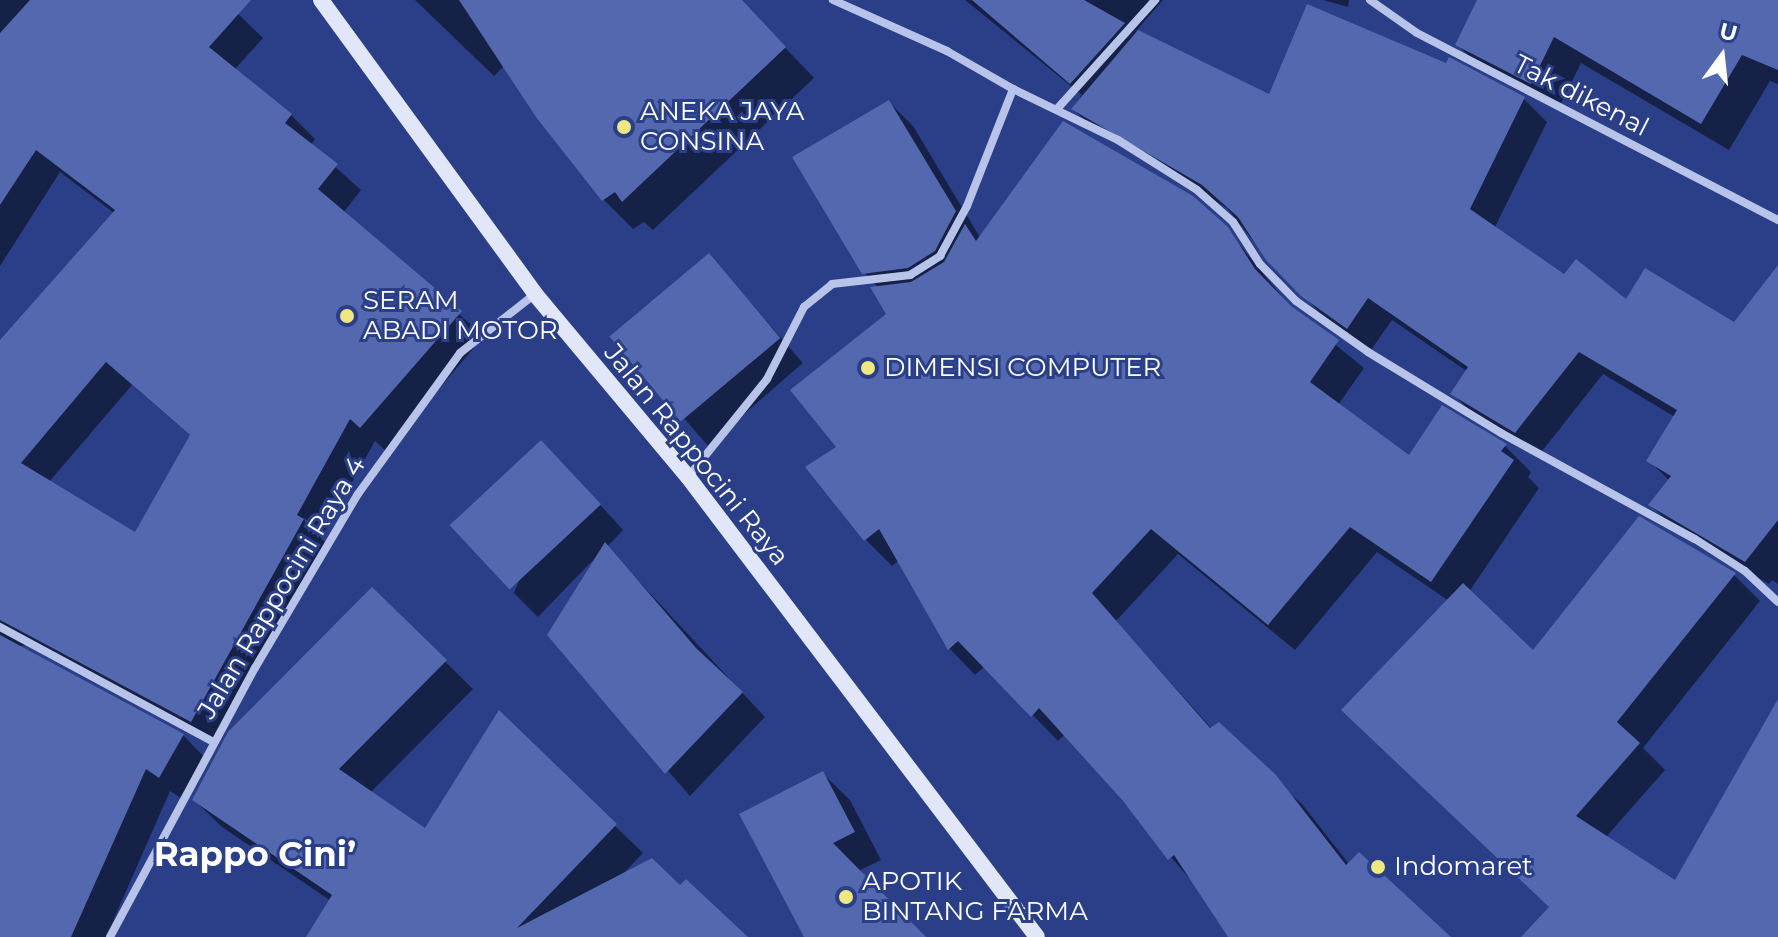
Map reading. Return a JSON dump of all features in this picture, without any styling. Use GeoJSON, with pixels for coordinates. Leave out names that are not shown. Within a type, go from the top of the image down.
{"type":"FeatureCollection","features":[{"type":"Feature","properties":{"kind":"main road","name":"Jalan Rappocini Raya"},"geometry":{"type":"LineString","coordinates":[[321,0],[535,294],[688,477],[1037,937]]}},
{"type":"Feature","properties":{"kind":"street"},"geometry":{"type":"LineString","coordinates":[[833,0],[947,51],[1013,89],[1057,109],[1197,190],[1233,222],[1260,264],[1296,301],[1368,352],[1501,433],[1695,539],[1745,571],[1778,602]]}},
{"type":"Feature","properties":{"kind":"street"},"geometry":{"type":"LineString","coordinates":[[1057,109],[1155,0]]}},
{"type":"Feature","properties":{"kind":"street","name":"Tak dikenal"},"geometry":{"type":"LineString","coordinates":[[1370,0],[1429,40],[1778,220]]}},
{"type":"Feature","properties":{"kind":"street"},"geometry":{"type":"LineString","coordinates":[[688,477],[767,379],[804,307],[832,284],[910,275],[940,256],[967,206],[1013,89]]}},
{"type":"Feature","properties":{"kind":"street","name":"Jalan Rappocini Raya 4"},"geometry":{"type":"LineString","coordinates":[[110,937],[214,742],[358,494],[460,353],[535,294]]}},
{"type":"Feature","properties":{"kind":"street"},"geometry":{"type":"LineString","coordinates":[[0,627],[214,742]]}},
{"type":"Feature","properties":{"kind":"building"},"geometry":{"type":"Polygon","coordinates":[[[30,0],[251,0],[209,47],[292,114],[285,123],[338,164],[318,189],[462,311],[360,428],[350,419],[297,515],[304,519],[191,722],[0,620],[0,340],[115,210],[36,150],[0,205],[0,33],[30,0]],[[106,362],[21,463],[135,532],[190,435],[106,362]]]}},
{"type":"Feature","properties":{"kind":"building"},"geometry":{"type":"Polygon","coordinates":[[[459,0],[742,0],[786,47],[622,202],[615,192],[602,201],[536,117],[459,0]]]}},
{"type":"Feature","properties":{"kind":"building"},"geometry":{"type":"Polygon","coordinates":[[[972,0],[1084,0],[1125,23],[1070,84],[972,0]]]}},
{"type":"Feature","properties":{"kind":"building"},"geometry":{"type":"Polygon","coordinates":[[[1477,0],[1778,0],[1778,70],[1742,55],[1701,124],[1554,37],[1531,84],[1455,45],[1477,0]]]}},
{"type":"Feature","properties":{"kind":"building"},"geometry":{"type":"Polygon","coordinates":[[[1307,4],[1446,63],[1449,57],[1525,97],[1470,209],[1564,274],[1576,259],[1626,299],[1645,268],[1734,322],[1778,265],[1778,520],[1745,562],[1648,505],[1671,476],[1646,461],[1677,410],[1579,352],[1515,433],[1450,394],[1468,367],[1368,298],[1347,329],[1301,296],[1266,260],[1238,217],[1202,185],[1071,109],[1138,30],[1269,94],[1307,4]]]}},
{"type":"Feature","properties":{"kind":"building"},"geometry":{"type":"Polygon","coordinates":[[[889,100],[956,211],[935,251],[908,268],[862,274],[792,157],[889,100]]]}},
{"type":"Feature","properties":{"kind":"building"},"geometry":{"type":"Polygon","coordinates":[[[1063,121],[1193,196],[1228,227],[1255,269],[1291,306],[1339,340],[1310,382],[1409,455],[1442,405],[1507,444],[1501,451],[1514,460],[1431,582],[1350,527],[1268,625],[1151,529],[1092,593],[1210,728],[1219,722],[1276,775],[1346,865],[1359,852],[1451,937],[1228,937],[1174,855],[1168,860],[1123,801],[1039,708],[1031,717],[958,641],[948,650],[879,529],[864,541],[805,467],[836,447],[790,390],[886,314],[870,287],[911,282],[944,262],[965,224],[976,241],[1063,121]]]}},
{"type":"Feature","properties":{"kind":"building"},"geometry":{"type":"Polygon","coordinates":[[[709,253],[780,338],[681,422],[609,337],[709,253]]]}},
{"type":"Feature","properties":{"kind":"building"},"geometry":{"type":"Polygon","coordinates":[[[541,440],[601,504],[510,590],[450,525],[541,440]]]}},
{"type":"Feature","properties":{"kind":"building"},"geometry":{"type":"Polygon","coordinates":[[[1639,516],[1736,573],[1617,722],[1640,743],[1576,816],[1675,880],[1778,699],[1778,937],[1521,937],[1549,907],[1341,710],[1463,583],[1533,650],[1639,516]]]}},
{"type":"Feature","properties":{"kind":"building"},"geometry":{"type":"Polygon","coordinates":[[[605,542],[696,648],[743,692],[665,774],[547,635],[605,542]]]}},
{"type":"Feature","properties":{"kind":"building"},"geometry":{"type":"Polygon","coordinates":[[[372,587],[447,660],[339,769],[425,828],[499,710],[617,824],[517,928],[652,858],[680,885],[686,879],[748,937],[306,937],[332,895],[192,800],[228,732],[372,587]]]}},
{"type":"Feature","properties":{"kind":"building"},"geometry":{"type":"Polygon","coordinates":[[[0,635],[184,734],[159,778],[146,769],[71,937],[0,937],[0,635]]]}},
{"type":"Feature","properties":{"kind":"building"},"geometry":{"type":"Polygon","coordinates":[[[823,771],[855,832],[833,843],[926,937],[804,937],[739,814],[823,771]]]}},
{"type":"Feature","properties":{"kind":"place","name":"ANEKA JAYA CONSINA"},"geometry":{"type":"Point","coordinates":[624,127]}},
{"type":"Feature","properties":{"kind":"place","name":"SERAM ABADI MOTOR"},"geometry":{"type":"Point","coordinates":[347,316]}},
{"type":"Feature","properties":{"kind":"place","name":"DIMENSI COMPUTER"},"geometry":{"type":"Point","coordinates":[868,368]}},
{"type":"Feature","properties":{"kind":"place","name":"Indomaret"},"geometry":{"type":"Point","coordinates":[1378,867]}},
{"type":"Feature","properties":{"kind":"place","name":"APOTIK BINTANG FARMA"},"geometry":{"type":"Point","coordinates":[846,897]}},
{"type":"Feature","properties":{"kind":"district","name":"Rappo Ciniʼ"},"geometry":{"type":"Point","coordinates":[255,855]}}]}
